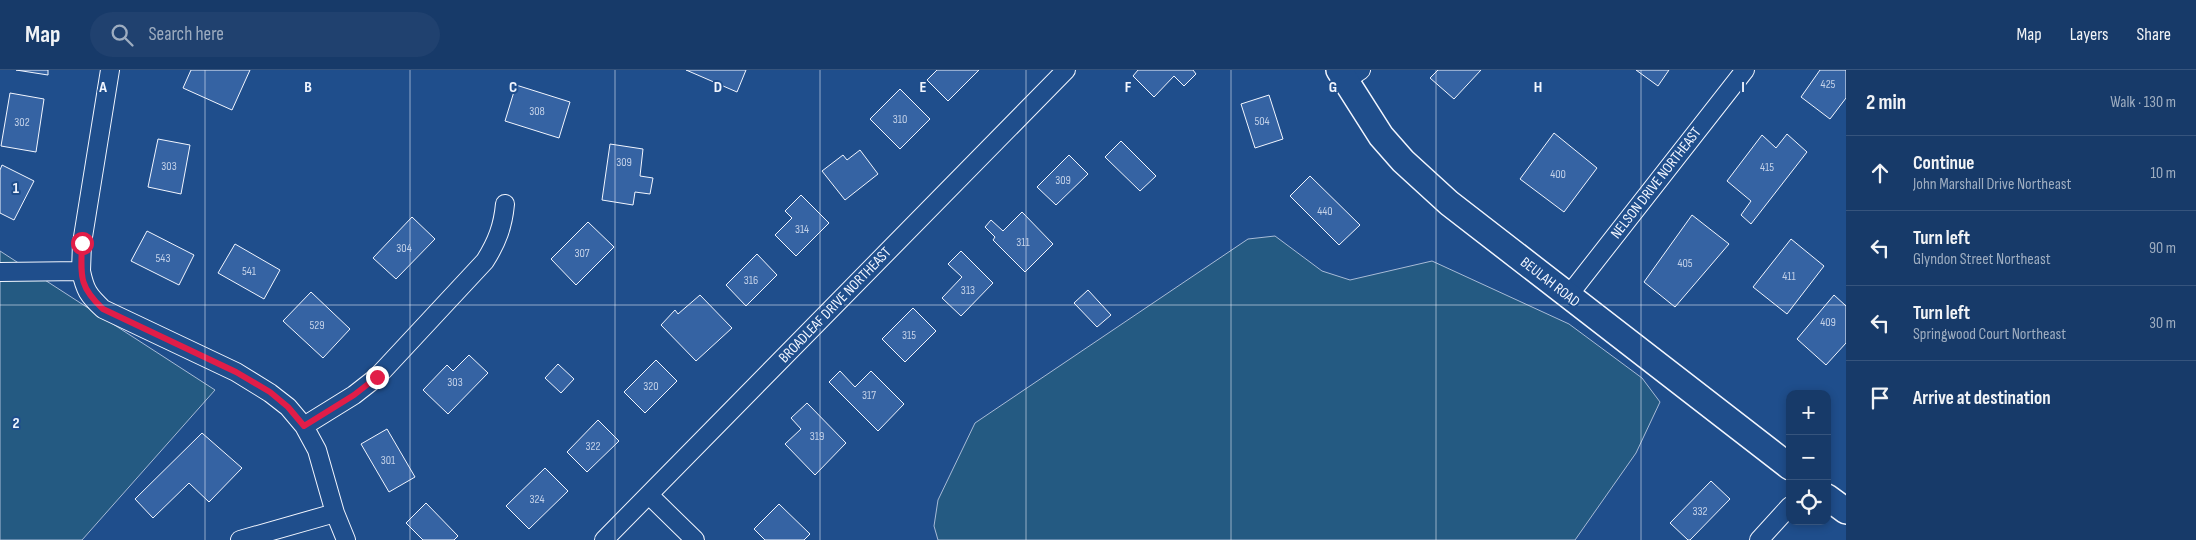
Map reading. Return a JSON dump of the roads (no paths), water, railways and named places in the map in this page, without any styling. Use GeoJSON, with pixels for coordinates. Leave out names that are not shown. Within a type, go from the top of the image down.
{"type":"FeatureCollection","features":[{"type":"Feature","properties":{"kind":"main road","name":"BEULAH ROAD"},"geometry":{"type":"LineString","coordinates":[[1348,74],[1367,116],[1403,161],[1449,203],[1786,464]]}},
{"type":"Feature","properties":{"kind":"main road"},"geometry":{"type":"LineString","coordinates":[[1831,499],[1846,511]]}},
{"type":"Feature","properties":{"kind":"street"},"geometry":{"type":"LineString","coordinates":[[110,70],[82,243],[81,271],[84,288],[90,297],[103,309],[236,372],[270,392],[288,407],[304,426],[317,450],[335,513],[346,540]]}},
{"type":"Feature","properties":{"kind":"street","name":"BROADLEAF DRIVE NORTHEAST"},"geometry":{"type":"LineString","coordinates":[[604,540],[1066,70]]}},
{"type":"Feature","properties":{"kind":"street","name":"NELSON DRIVE NORTHEAST"},"geometry":{"type":"LineString","coordinates":[[1568,296],[1745,70]]}},
{"type":"Feature","properties":{"kind":"street"},"geometry":{"type":"LineString","coordinates":[[304,426],[354,395],[377,377],[485,261],[496,243],[503,222],[505,204]]}},
{"type":"Feature","properties":{"kind":"street"},"geometry":{"type":"LineString","coordinates":[[0,272],[81,271]]}},
{"type":"Feature","properties":{"kind":"street"},"geometry":{"type":"LineString","coordinates":[[649,495],[695,540]]}},
{"type":"Feature","properties":{"kind":"street"},"geometry":{"type":"LineString","coordinates":[[1759,540],[1786,510]]}},
{"type":"Feature","properties":{"kind":"street"},"geometry":{"type":"LineString","coordinates":[[240,540],[335,513]]}}]}
